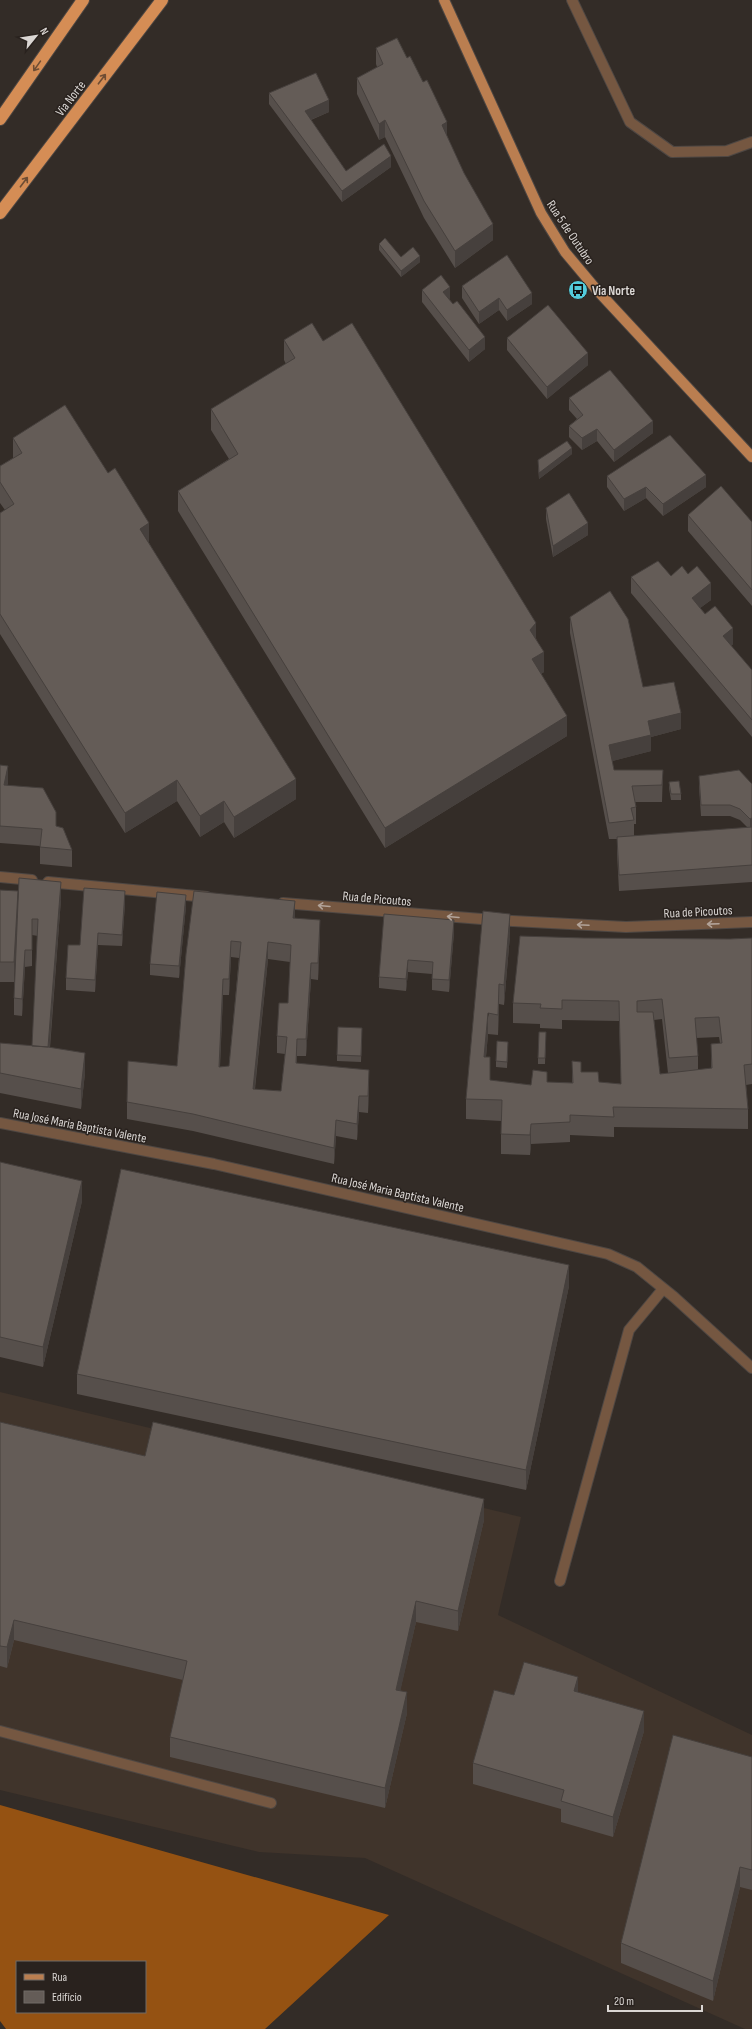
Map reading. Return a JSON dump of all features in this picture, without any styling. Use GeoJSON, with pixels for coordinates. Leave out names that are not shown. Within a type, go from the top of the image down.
{"type":"FeatureCollection","features":[{"type":"Feature","properties":{"kind":"highway"},"geometry":{"type":"LineString","coordinates":[[0,119],[83,0]]}},
{"type":"Feature","properties":{"kind":"highway","name":"Via Norte"},"geometry":{"type":"LineString","coordinates":[[0,213],[162,0]]}},
{"type":"Feature","properties":{"kind":"main road","name":"Rua 5 de Outubro"},"geometry":{"type":"LineString","coordinates":[[444,0],[541,213],[565,252],[596,289],[752,458]]}},
{"type":"Feature","properties":{"kind":"street"},"geometry":{"type":"LineString","coordinates":[[572,0],[630,122],[672,152],[727,152],[752,142]]}},
{"type":"Feature","properties":{"kind":"street"},"geometry":{"type":"LineString","coordinates":[[0,877],[219,898]]}},
{"type":"Feature","properties":{"kind":"street","name":"Rua de Picoutos"},"geometry":{"type":"LineString","coordinates":[[274,902],[494,920],[626,927],[752,922]]}},
{"type":"Feature","properties":{"kind":"street","name":"Rua José Maria Baptista Valente"},"geometry":{"type":"LineString","coordinates":[[0,1123],[214,1164],[608,1254],[637,1267],[752,1368]]}},
{"type":"Feature","properties":{"kind":"street"},"geometry":{"type":"LineString","coordinates":[[560,1581],[629,1330],[663,1289]]}},
{"type":"Feature","properties":{"kind":"street"},"geometry":{"type":"LineString","coordinates":[[0,1731],[271,1804]]}},
{"type":"Feature","properties":{"kind":"shaded area"},"geometry":{"type":"Polygon","coordinates":[[[0,1392],[521,1517],[498,1615],[752,1735],[752,2029],[745,2029],[365,1858],[259,1852],[0,1790],[0,1392]]]}},
{"type":"Feature","properties":{"kind":"shaded area"},"geometry":{"type":"Polygon","coordinates":[[[0,1805],[389,1915],[265,2029],[6,2029],[0,2021],[0,1805]]]}},
{"type":"Feature","properties":{"kind":"building"},"geometry":{"type":"Polygon","coordinates":[[[397,38],[407,58],[410,56],[423,82],[427,80],[447,122],[442,125],[464,173],[493,224],[455,251],[424,201],[385,120],[379,124],[357,78],[383,64],[376,48],[397,38]]]}},
{"type":"Feature","properties":{"kind":"building"},"geometry":{"type":"Polygon","coordinates":[[[316,73],[329,100],[305,111],[346,171],[384,144],[391,156],[342,191],[269,93],[316,73]]]}},
{"type":"Feature","properties":{"kind":"building"},"geometry":{"type":"Polygon","coordinates":[[[385,238],[401,257],[413,247],[420,256],[401,271],[379,244],[385,238]]]}},
{"type":"Feature","properties":{"kind":"building"},"geometry":{"type":"Polygon","coordinates":[[[507,255],[532,293],[507,310],[499,298],[479,312],[462,286],[507,255]]]}},
{"type":"Feature","properties":{"kind":"building"},"geometry":{"type":"Polygon","coordinates":[[[441,275],[450,287],[443,292],[453,304],[457,301],[485,337],[469,350],[422,290],[441,275]]]}},
{"type":"Feature","properties":{"kind":"building"},"geometry":{"type":"Polygon","coordinates":[[[548,305],[588,353],[547,387],[507,338],[548,305]]]}},
{"type":"Feature","properties":{"kind":"building"},"geometry":{"type":"Polygon","coordinates":[[[312,323],[323,341],[352,323],[536,623],[530,630],[544,652],[532,659],[567,716],[385,828],[178,491],[238,454],[211,409],[295,358],[284,340],[312,323]]]}},
{"type":"Feature","properties":{"kind":"building"},"geometry":{"type":"Polygon","coordinates":[[[610,370],[653,421],[614,450],[597,429],[582,438],[569,426],[583,415],[569,398],[610,370]]]}},
{"type":"Feature","properties":{"kind":"building"},"geometry":{"type":"Polygon","coordinates":[[[65,405],[108,473],[115,468],[149,523],[140,529],[296,779],[234,817],[224,801],[200,816],[177,780],[125,813],[0,614],[0,513],[14,504],[0,482],[0,466],[22,453],[13,438],[65,405]]]}},
{"type":"Feature","properties":{"kind":"building"},"geometry":{"type":"Polygon","coordinates":[[[670,435],[706,475],[663,504],[646,487],[624,499],[607,476],[670,435]]]}},
{"type":"Feature","properties":{"kind":"building"},"geometry":{"type":"Polygon","coordinates":[[[567,441],[572,448],[539,473],[538,460],[567,441]]]}},
{"type":"Feature","properties":{"kind":"building"},"geometry":{"type":"Polygon","coordinates":[[[721,486],[752,522],[752,590],[688,515],[721,486]]]}},
{"type":"Feature","properties":{"kind":"building"},"geometry":{"type":"Polygon","coordinates":[[[569,493],[588,523],[553,546],[546,508],[569,493]]]}},
{"type":"Feature","properties":{"kind":"building"},"geometry":{"type":"Polygon","coordinates":[[[658,561],[671,576],[682,566],[688,574],[697,566],[711,583],[692,598],[705,614],[715,606],[733,628],[723,636],[752,670],[752,720],[631,577],[658,561]]]}},
{"type":"Feature","properties":{"kind":"building"},"geometry":{"type":"Polygon","coordinates":[[[610,591],[628,619],[643,687],[674,682],[681,713],[648,721],[651,735],[609,745],[614,770],[663,770],[662,785],[632,786],[636,807],[631,808],[634,820],[609,823],[570,617],[610,591]]]}},
{"type":"Feature","properties":{"kind":"building"},"geometry":{"type":"Polygon","coordinates":[[[0,765],[8,766],[4,785],[43,788],[56,812],[56,826],[63,828],[72,850],[40,847],[42,829],[0,826],[0,765]]]}},
{"type":"Feature","properties":{"kind":"building"},"geometry":{"type":"Polygon","coordinates":[[[739,770],[752,784],[752,818],[750,819],[740,809],[730,805],[701,805],[699,776],[739,770]]]}},
{"type":"Feature","properties":{"kind":"building"},"geometry":{"type":"Polygon","coordinates":[[[679,781],[681,794],[671,794],[669,782],[679,781]]]}},
{"type":"Feature","properties":{"kind":"building"},"geometry":{"type":"Polygon","coordinates":[[[752,827],[752,865],[619,875],[617,837],[752,827]]]}},
{"type":"Feature","properties":{"kind":"building"},"geometry":{"type":"Polygon","coordinates":[[[19,878],[61,882],[48,1047],[32,1046],[38,919],[32,919],[32,950],[25,950],[22,999],[14,998],[19,878]]]}},
{"type":"Feature","properties":{"kind":"building"},"geometry":{"type":"Polygon","coordinates":[[[84,888],[125,891],[122,935],[98,933],[95,980],[66,978],[68,945],[80,945],[84,888]]]}},
{"type":"Feature","properties":{"kind":"building"},"geometry":{"type":"Polygon","coordinates":[[[0,890],[18,891],[14,962],[0,962],[0,890]]]}},
{"type":"Feature","properties":{"kind":"building"},"geometry":{"type":"Polygon","coordinates":[[[194,891],[295,901],[293,918],[320,920],[318,963],[311,963],[306,1039],[297,1039],[296,1063],[369,1070],[368,1096],[359,1096],[357,1124],[336,1120],[334,1148],[193,1114],[127,1102],[128,1061],[177,1066],[186,954],[194,891]],[[231,941],[229,979],[223,979],[219,1067],[229,1066],[241,942],[231,941]],[[268,942],[253,1089],[281,1091],[287,1037],[277,1036],[279,1003],[288,1003],[291,945],[268,942]]]}},
{"type":"Feature","properties":{"kind":"building"},"geometry":{"type":"Polygon","coordinates":[[[157,892],[186,895],[179,966],[150,964],[157,892]]]}},
{"type":"Feature","properties":{"kind":"building"},"geometry":{"type":"Polygon","coordinates":[[[483,911],[510,914],[504,985],[499,984],[498,1015],[488,1013],[484,1057],[490,1057],[490,1080],[531,1085],[533,1070],[547,1072],[547,1082],[573,1083],[572,1061],[581,1062],[581,1072],[598,1072],[599,1082],[621,1084],[619,1001],[562,1000],[562,1009],[540,1008],[541,1004],[513,1003],[520,936],[584,938],[752,938],[752,1064],[744,1065],[748,1109],[613,1107],[614,1117],[570,1115],[570,1122],[531,1124],[530,1135],[501,1134],[502,1100],[466,1099],[483,911]],[[662,999],[637,1001],[637,1012],[653,1012],[660,1074],[712,1068],[711,1044],[722,1043],[719,1017],[695,1018],[698,1056],[669,1058],[662,999]]]}},
{"type":"Feature","properties":{"kind":"building"},"geometry":{"type":"Polygon","coordinates":[[[384,914],[454,920],[449,980],[432,979],[433,962],[408,960],[406,979],[379,977],[384,914]]]}},
{"type":"Feature","properties":{"kind":"building"},"geometry":{"type":"Polygon","coordinates":[[[338,1027],[362,1028],[361,1056],[337,1055],[338,1027]]]}},
{"type":"Feature","properties":{"kind":"building"},"geometry":{"type":"Polygon","coordinates":[[[539,1032],[546,1032],[545,1058],[538,1058],[539,1032]]]}},
{"type":"Feature","properties":{"kind":"building"},"geometry":{"type":"Polygon","coordinates":[[[497,1041],[508,1042],[507,1062],[496,1061],[497,1041]]]}},
{"type":"Feature","properties":{"kind":"building"},"geometry":{"type":"Polygon","coordinates":[[[0,1043],[48,1047],[85,1053],[81,1089],[0,1073],[0,1043]]]}},
{"type":"Feature","properties":{"kind":"building"},"geometry":{"type":"Polygon","coordinates":[[[0,1162],[82,1181],[43,1347],[0,1337],[0,1162]]]}},
{"type":"Feature","properties":{"kind":"building"},"geometry":{"type":"Polygon","coordinates":[[[121,1169],[569,1265],[526,1470],[77,1374],[121,1169]]]}},
{"type":"Feature","properties":{"kind":"building"},"geometry":{"type":"Polygon","coordinates":[[[0,1422],[145,1456],[153,1422],[484,1499],[458,1611],[416,1601],[396,1690],[407,1692],[385,1788],[170,1737],[187,1661],[14,1620],[7,1647],[0,1646],[0,1422]]]}},
{"type":"Feature","properties":{"kind":"building"},"geometry":{"type":"Polygon","coordinates":[[[524,1662],[578,1677],[574,1691],[644,1711],[613,1817],[561,1801],[564,1790],[473,1763],[494,1690],[514,1695],[524,1662]]]}},
{"type":"Feature","properties":{"kind":"building"},"geometry":{"type":"Polygon","coordinates":[[[673,1735],[752,1757],[752,1870],[740,1867],[713,1981],[621,1943],[673,1735]]]}},
{"type":"Feature","properties":{"kind":"place","name":"Via Norte"},"geometry":{"type":"Point","coordinates":[578,290]}}]}
